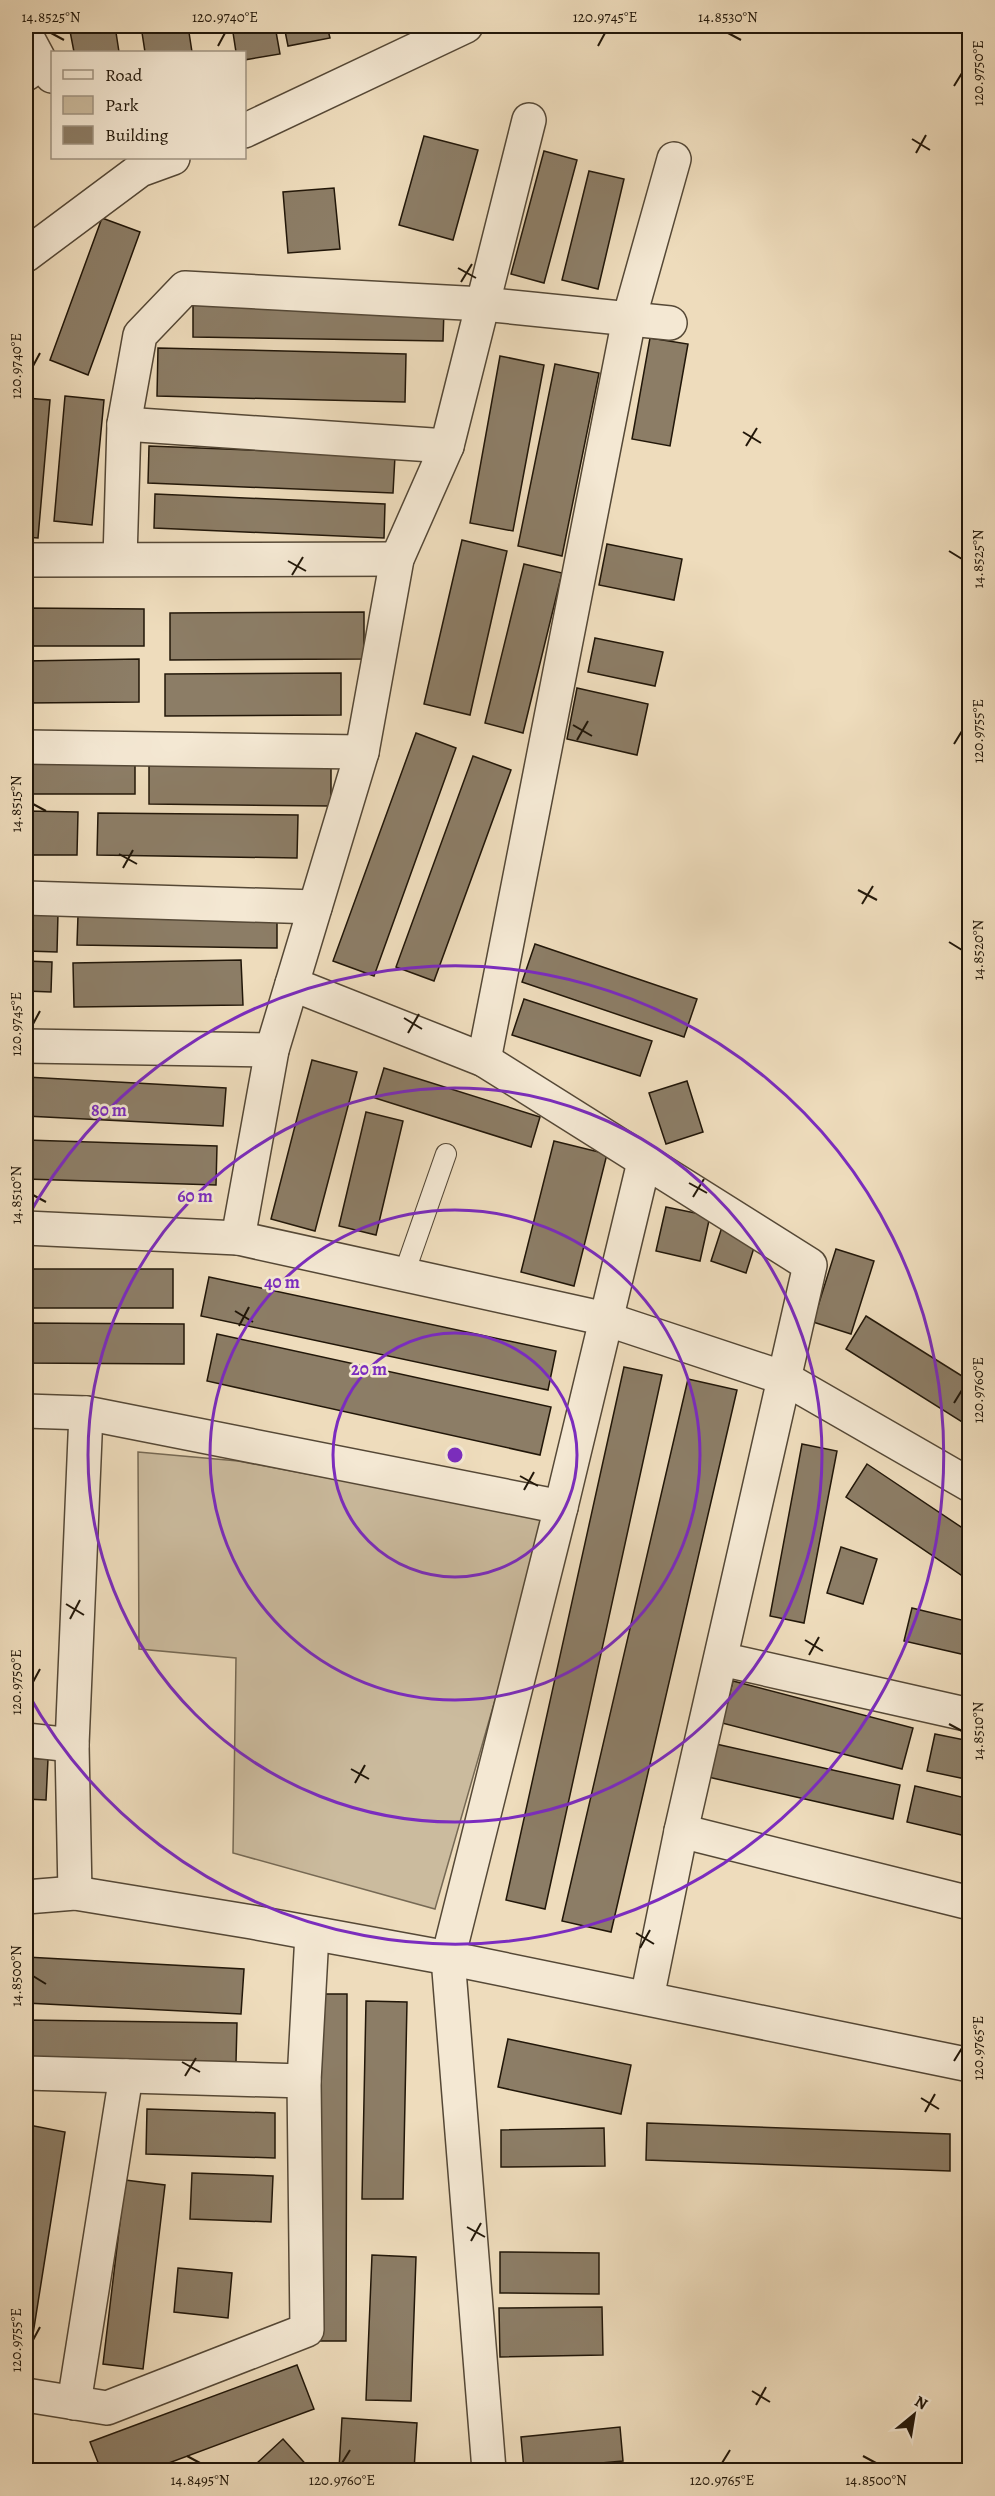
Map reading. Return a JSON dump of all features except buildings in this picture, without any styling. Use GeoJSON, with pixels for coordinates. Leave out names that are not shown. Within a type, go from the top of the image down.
{"type":"FeatureCollection","features":[{"type":"Feature","properties":{"kind":"street"},"geometry":{"type":"LineString","coordinates":[[246,129],[466,26]]}},
{"type":"Feature","properties":{"kind":"street"},"geometry":{"type":"LineString","coordinates":[[238,1238],[272,1050],[362,752],[397,559],[447,446],[529,120]]}},
{"type":"Feature","properties":{"kind":"street"},"geometry":{"type":"LineString","coordinates":[[26,255],[134,164],[166,159]]}},
{"type":"Feature","properties":{"kind":"street"},"geometry":{"type":"LineString","coordinates":[[484,1060],[629,319],[674,159]]}},
{"type":"Feature","properties":{"kind":"street"},"geometry":{"type":"LineString","coordinates":[[120,559],[124,424],[140,335],[185,288],[483,304],[670,323]]}},
{"type":"Feature","properties":{"kind":"street"},"geometry":{"type":"LineString","coordinates":[[124,424],[447,446]]}},
{"type":"Feature","properties":{"kind":"street"},"geometry":{"type":"LineString","coordinates":[[26,560],[397,559]]}},
{"type":"Feature","properties":{"kind":"street"},"geometry":{"type":"LineString","coordinates":[[26,747],[362,752]]}},
{"type":"Feature","properties":{"kind":"street"},"geometry":{"type":"LineString","coordinates":[[26,898],[315,907]]}},
{"type":"Feature","properties":{"kind":"street"},"geometry":{"type":"LineString","coordinates":[[292,984],[484,1060],[810,1265],[681,1831],[647,1998]]}},
{"type":"Feature","properties":{"kind":"street"},"geometry":{"type":"LineString","coordinates":[[26,1046],[272,1050]]}},
{"type":"Feature","properties":{"kind":"street"},"geometry":{"type":"LineString","coordinates":[[489,2470],[448,1958],[561,1507],[644,1162]]}},
{"type":"Feature","properties":{"kind":"street"},"geometry":{"type":"LineString","coordinates":[[26,1228],[238,1238],[606,1318],[784,1378],[969,1485]]}},
{"type":"Feature","properties":{"kind":"street"},"geometry":{"type":"LineString","coordinates":[[26,1412],[86,1413],[561,1507]]}},
{"type":"Feature","properties":{"kind":"street"},"geometry":{"type":"LineString","coordinates":[[75,1893],[72,1745],[86,1413]]}},
{"type":"Feature","properties":{"kind":"street"},"geometry":{"type":"LineString","coordinates":[[721,1659],[969,1715]]}},
{"type":"Feature","properties":{"kind":"street"},"geometry":{"type":"LineString","coordinates":[[26,1740],[72,1745]]}},
{"type":"Feature","properties":{"kind":"street"},"geometry":{"type":"LineString","coordinates":[[681,1831],[969,1903]]}},
{"type":"Feature","properties":{"kind":"street"},"geometry":{"type":"LineString","coordinates":[[26,1897],[75,1893],[448,1958],[969,2065]]}},
{"type":"Feature","properties":{"kind":"street"},"geometry":{"type":"LineString","coordinates":[[26,2395],[107,2408],[307,2330],[304,2081],[312,1934]]}},
{"type":"Feature","properties":{"kind":"street"},"geometry":{"type":"LineString","coordinates":[[26,2073],[304,2081]]}},
{"type":"Feature","properties":{"kind":"street"},"geometry":{"type":"LineString","coordinates":[[74,2403],[126,2076]]}},
{"type":"Feature","properties":{"kind":"lane"},"geometry":{"type":"LineString","coordinates":[[404,1274],[446,1154]]}},
{"type":"Feature","properties":{"kind":"green space"},"geometry":{"type":"Polygon","coordinates":[[[138,1452],[238,1461],[547,1519],[435,1909],[233,1853],[236,1658],[139,1649],[138,1452]]]}}]}
